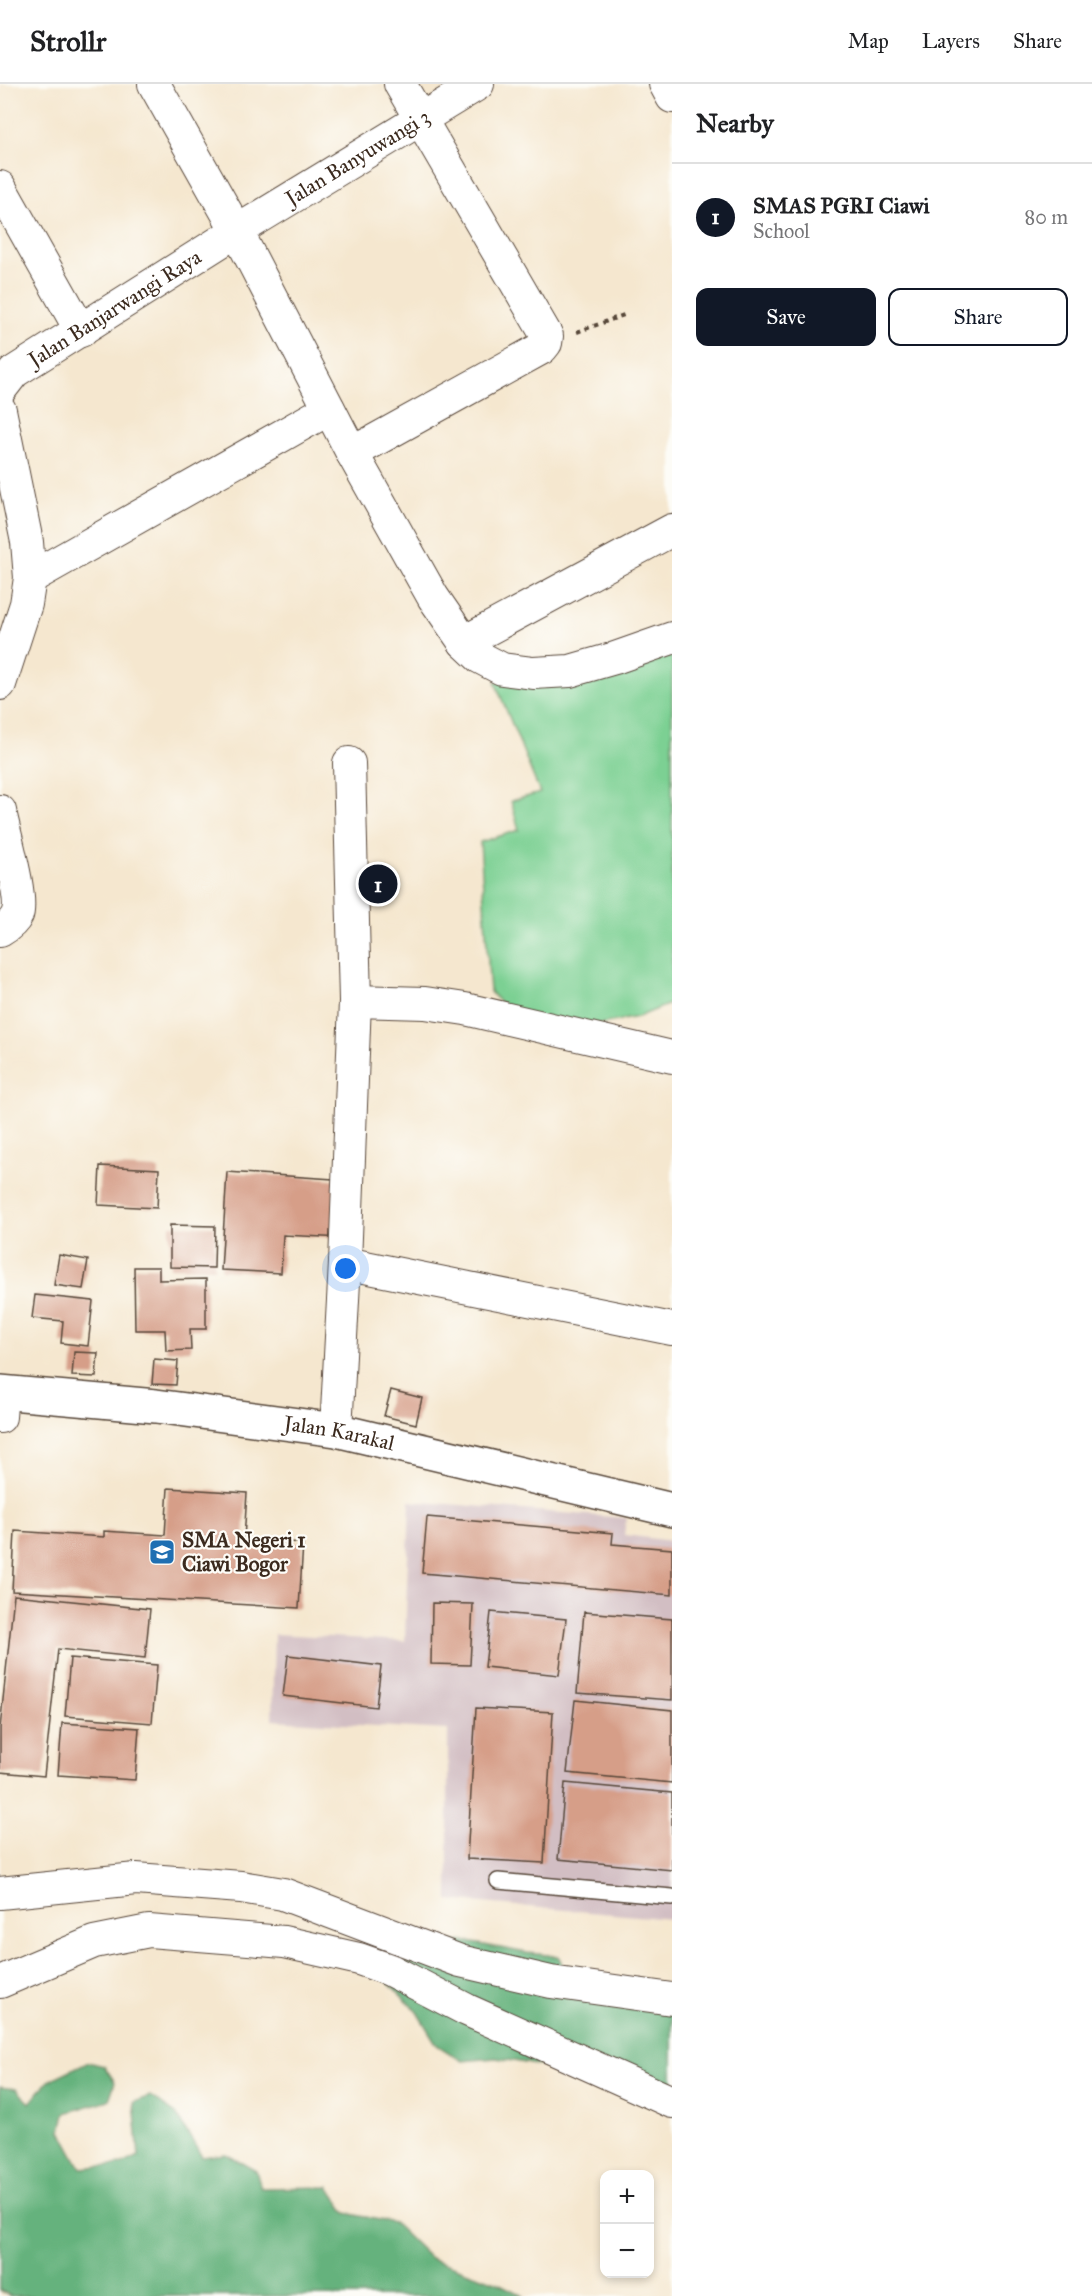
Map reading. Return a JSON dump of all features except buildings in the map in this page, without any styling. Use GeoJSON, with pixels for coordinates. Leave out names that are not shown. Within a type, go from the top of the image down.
{"type":"FeatureCollection","features":[{"type":"Feature","properties":{"kind":"main road","name":"Jalan Karakal"},"geometry":{"type":"LineString","coordinates":[[1,1400],[156,1406],[336,1430],[672,1510]]}},
{"type":"Feature","properties":{"kind":"street"},"geometry":{"type":"LineString","coordinates":[[154,84],[237,231],[352,453],[433,597],[464,642],[481,658],[502,669],[533,673],[570,671],[672,638]]}},
{"type":"Feature","properties":{"kind":"street"},"geometry":{"type":"LineString","coordinates":[[352,453],[546,344],[547,336],[400,84]]}},
{"type":"Feature","properties":{"kind":"street","name":"Jalan Banyuwangi 3"},"geometry":{"type":"LineString","coordinates":[[237,231],[478,84]]}},
{"type":"Feature","properties":{"kind":"street"},"geometry":{"type":"LineString","coordinates":[[665,84],[672,97]]}},
{"type":"Feature","properties":{"kind":"street"},"geometry":{"type":"LineString","coordinates":[[0,188],[81,331]]}},
{"type":"Feature","properties":{"kind":"street","name":"Jalan Banjarwangi Raya"},"geometry":{"type":"LineString","coordinates":[[0,390],[14,372],[237,231]]}},
{"type":"Feature","properties":{"kind":"street"},"geometry":{"type":"LineString","coordinates":[[30,578],[329,409]]}},
{"type":"Feature","properties":{"kind":"street"},"geometry":{"type":"LineString","coordinates":[[0,410],[27,542],[30,578],[26,604],[0,684]]}},
{"type":"Feature","properties":{"kind":"street"},"geometry":{"type":"LineString","coordinates":[[464,642],[672,530]]}},
{"type":"Feature","properties":{"kind":"street"},"geometry":{"type":"LineString","coordinates":[[336,1430],[355,1001],[349,763]]}},
{"type":"Feature","properties":{"kind":"street"},"geometry":{"type":"LineString","coordinates":[[0,811],[19,898],[18,914],[9,926],[0,931]]}},
{"type":"Feature","properties":{"kind":"street"},"geometry":{"type":"LineString","coordinates":[[355,1001],[425,1004],[465,1009],[658,1054],[672,1037]]}},
{"type":"Feature","properties":{"kind":"street"},"geometry":{"type":"LineString","coordinates":[[345,1263],[672,1329]]}},
{"type":"Feature","properties":{"kind":"street"},"geometry":{"type":"LineString","coordinates":[[0,1893],[136,1878],[241,1887],[283,1894],[460,1962],[551,1982],[672,1998]]}},
{"type":"Feature","properties":{"kind":"street"},"geometry":{"type":"LineString","coordinates":[[0,1982],[94,1942],[149,1931],[284,1942],[359,1959],[390,1971],[467,2010],[672,2102]]}},
{"type":"Feature","properties":{"kind":"lane"},"geometry":{"type":"LineString","coordinates":[[498,1881],[672,1897]]}},
{"type":"Feature","properties":{"kind":"path"},"geometry":{"type":"LineString","coordinates":[[546,344],[624,315]]}},
{"type":"Feature","properties":{"kind":"shaded area"},"geometry":{"type":"Polygon","coordinates":[[[410,1501],[626,1518],[624,1535],[672,1541],[672,1919],[448,1900],[448,1730],[272,1720],[274,1634],[405,1641],[410,1501]]]}},
{"type":"Feature","properties":{"kind":"green space"},"geometry":{"type":"Polygon","coordinates":[[[672,648],[672,1003],[638,1017],[579,1028],[506,1009],[490,992],[480,842],[519,830],[511,801],[540,793],[495,682],[672,648]]]}},
{"type":"Feature","properties":{"kind":"green space"},"geometry":{"type":"Polygon","coordinates":[[[463,1941],[527,1953],[558,1956],[571,1982],[672,1994],[672,2102],[566,2070],[496,2058],[462,2061],[437,2045],[417,2012],[367,1960],[383,1955],[432,1962],[445,1944],[463,1941]]]}},
{"type":"Feature","properties":{"kind":"green space"},"geometry":{"type":"Polygon","coordinates":[[[87,2062],[104,2066],[115,2082],[109,2100],[65,2113],[61,2131],[81,2168],[123,2164],[139,2156],[134,2102],[150,2096],[176,2114],[202,2157],[226,2154],[256,2171],[261,2188],[329,2187],[346,2213],[394,2223],[430,2258],[496,2282],[524,2296],[10,2296],[0,2290],[0,2087],[16,2089],[30,2103],[48,2081],[87,2062]]]}},
{"type":"Feature","properties":{"kind":"place","name":"SMAS PGRI Ciawi"},"geometry":{"type":"Point","coordinates":[378,884]}},
{"type":"Feature","properties":{"kind":"place","name":"SMA Negeri 1 Ciawi Bogor"},"geometry":{"type":"Point","coordinates":[162,1552]}}]}
